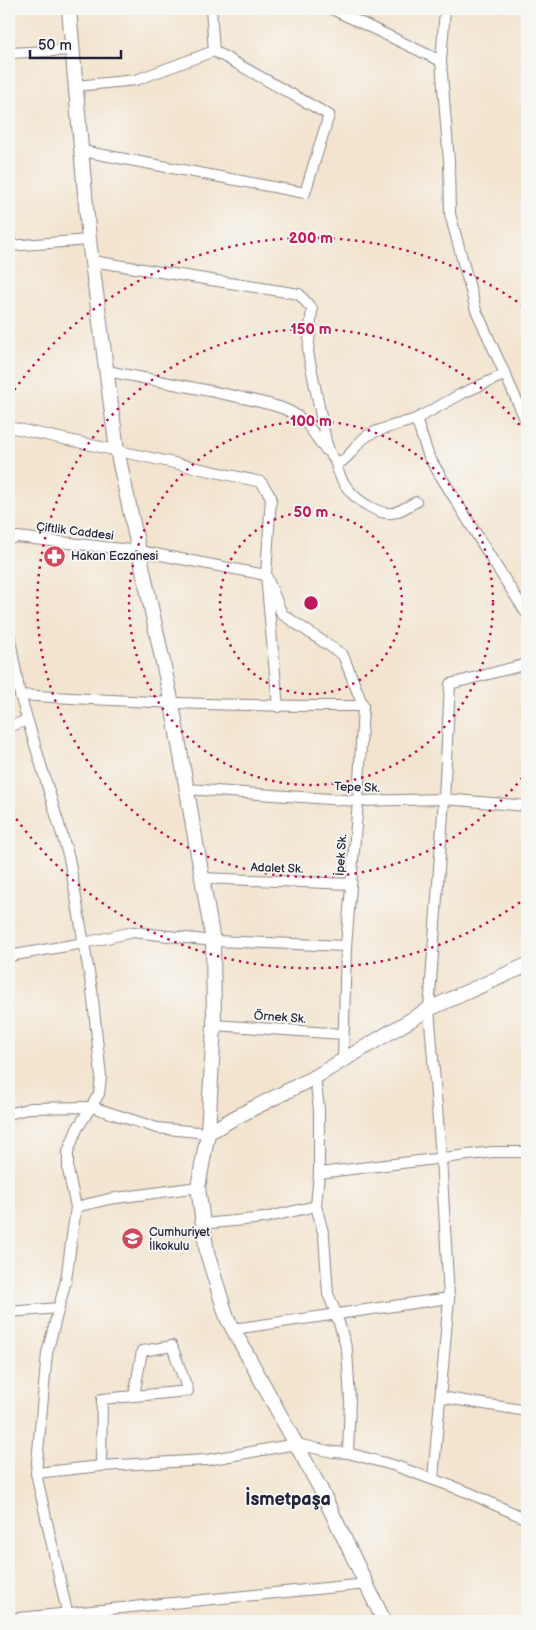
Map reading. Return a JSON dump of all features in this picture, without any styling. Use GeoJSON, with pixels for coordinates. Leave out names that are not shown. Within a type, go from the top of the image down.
{"type":"FeatureCollection","features":[{"type":"Feature","properties":{"kind":"street"},"geometry":{"type":"LineString","coordinates":[[69,9],[92,261],[117,450],[172,704],[213,941],[214,1025],[208,1133],[198,1187],[207,1253],[227,1318],[320,1488],[384,1621]]}},
{"type":"Feature","properties":{"kind":"street"},"geometry":{"type":"LineString","coordinates":[[211,9],[214,51]]}},
{"type":"Feature","properties":{"kind":"street"},"geometry":{"type":"LineString","coordinates":[[332,9],[441,62]]}},
{"type":"Feature","properties":{"kind":"street"},"geometry":{"type":"LineString","coordinates":[[445,9],[441,62],[449,161],[450,214],[476,310],[527,422]]}},
{"type":"Feature","properties":{"kind":"street"},"geometry":{"type":"LineString","coordinates":[[9,53],[72,50]]}},
{"type":"Feature","properties":{"kind":"street"},"geometry":{"type":"LineString","coordinates":[[76,86],[136,80],[214,51],[328,115],[305,194],[82,151]]}},
{"type":"Feature","properties":{"kind":"street"},"geometry":{"type":"LineString","coordinates":[[9,246],[90,240]]}},
{"type":"Feature","properties":{"kind":"street"},"geometry":{"type":"LineString","coordinates":[[92,261],[299,294],[312,309],[308,352],[319,414],[338,472],[345,487],[355,498],[382,513],[392,514],[416,502]]}},
{"type":"Feature","properties":{"kind":"street"},"geometry":{"type":"LineString","coordinates":[[107,371],[213,391],[276,406],[300,418],[309,427],[318,442],[341,462],[368,435],[416,419],[463,393],[506,374]]}},
{"type":"Feature","properties":{"kind":"street"},"geometry":{"type":"LineString","coordinates":[[416,419],[429,457],[527,614]]}},
{"type":"Feature","properties":{"kind":"street"},"geometry":{"type":"LineString","coordinates":[[9,428],[261,482],[271,497],[266,574],[278,707]]}},
{"type":"Feature","properties":{"kind":"street","name":"Çiftlik Caddesi"},"geometry":{"type":"LineString","coordinates":[[9,539],[18,537],[139,551],[266,574]]}},
{"type":"Feature","properties":{"kind":"street","name":"İpek Sk."},"geometry":{"type":"LineString","coordinates":[[266,574],[282,614],[343,655],[363,706],[358,801],[346,946],[343,1060]]}},
{"type":"Feature","properties":{"kind":"street"},"geometry":{"type":"LineString","coordinates":[[9,633],[20,696],[68,858],[92,990],[101,1077],[99,1094],[77,1129],[68,1152],[68,1170],[76,1207],[66,1280],[47,1353],[36,1473],[68,1617]]}},
{"type":"Feature","properties":{"kind":"street"},"geometry":{"type":"LineString","coordinates":[[433,1479],[449,1298],[441,1157],[428,1009],[444,799],[450,684],[527,664]]}},
{"type":"Feature","properties":{"kind":"street"},"geometry":{"type":"LineString","coordinates":[[20,696],[172,704],[278,707],[363,706]]}},
{"type":"Feature","properties":{"kind":"street"},"geometry":{"type":"LineString","coordinates":[[9,727],[27,720]]}},
{"type":"Feature","properties":{"kind":"street","name":"Tepe Sk."},"geometry":{"type":"LineString","coordinates":[[187,789],[358,801],[444,799],[527,806]]}},
{"type":"Feature","properties":{"kind":"street","name":"Adalet Sk."},"geometry":{"type":"LineString","coordinates":[[202,878],[351,884]]}},
{"type":"Feature","properties":{"kind":"street"},"geometry":{"type":"LineString","coordinates":[[9,956],[133,932],[213,941],[346,946]]}},
{"type":"Feature","properties":{"kind":"street"},"geometry":{"type":"LineString","coordinates":[[9,1111],[30,1108],[92,1107],[157,1128],[208,1133],[315,1077],[428,1009],[527,965]]}},
{"type":"Feature","properties":{"kind":"street","name":"Örnek Sk."},"geometry":{"type":"LineString","coordinates":[[214,1025],[344,1034]]}},
{"type":"Feature","properties":{"kind":"street"},"geometry":{"type":"LineString","coordinates":[[315,1077],[319,1109],[319,1173],[316,1206],[324,1236],[328,1294],[347,1350],[350,1401],[348,1453]]}},
{"type":"Feature","properties":{"kind":"street"},"geometry":{"type":"LineString","coordinates":[[319,1173],[441,1157],[492,1152],[527,1152]]}},
{"type":"Feature","properties":{"kind":"street"},"geometry":{"type":"LineString","coordinates":[[76,1207],[109,1199],[198,1187]]}},
{"type":"Feature","properties":{"kind":"street"},"geometry":{"type":"LineString","coordinates":[[203,1224],[264,1218],[316,1206]]}},
{"type":"Feature","properties":{"kind":"street"},"geometry":{"type":"LineString","coordinates":[[233,1329],[449,1298]]}},
{"type":"Feature","properties":{"kind":"street"},"geometry":{"type":"LineString","coordinates":[[9,1312],[59,1308]]}},
{"type":"Feature","properties":{"kind":"street"},"geometry":{"type":"LineString","coordinates":[[101,1466],[102,1399],[188,1391],[172,1346],[142,1351],[134,1396]]}},
{"type":"Feature","properties":{"kind":"street"},"geometry":{"type":"LineString","coordinates":[[441,1397],[527,1411]]}},
{"type":"Feature","properties":{"kind":"street"},"geometry":{"type":"LineString","coordinates":[[36,1473],[101,1466],[207,1460],[296,1444],[333,1452],[348,1453],[396,1466],[470,1492],[527,1518]]}},
{"type":"Feature","properties":{"kind":"street"},"geometry":{"type":"LineString","coordinates":[[9,1619],[68,1617],[367,1584]]}},
{"type":"Feature","properties":{"kind":"place","name":"Hakan Eczanesi"},"geometry":{"type":"Point","coordinates":[55,556]}},
{"type":"Feature","properties":{"kind":"place","name":"Cumhuriyet İlkokulu"},"geometry":{"type":"Point","coordinates":[133,1239]}},
{"type":"Feature","properties":{"kind":"district","name":"İsmetpaşa"},"geometry":{"type":"Point","coordinates":[288,1499]}}]}
